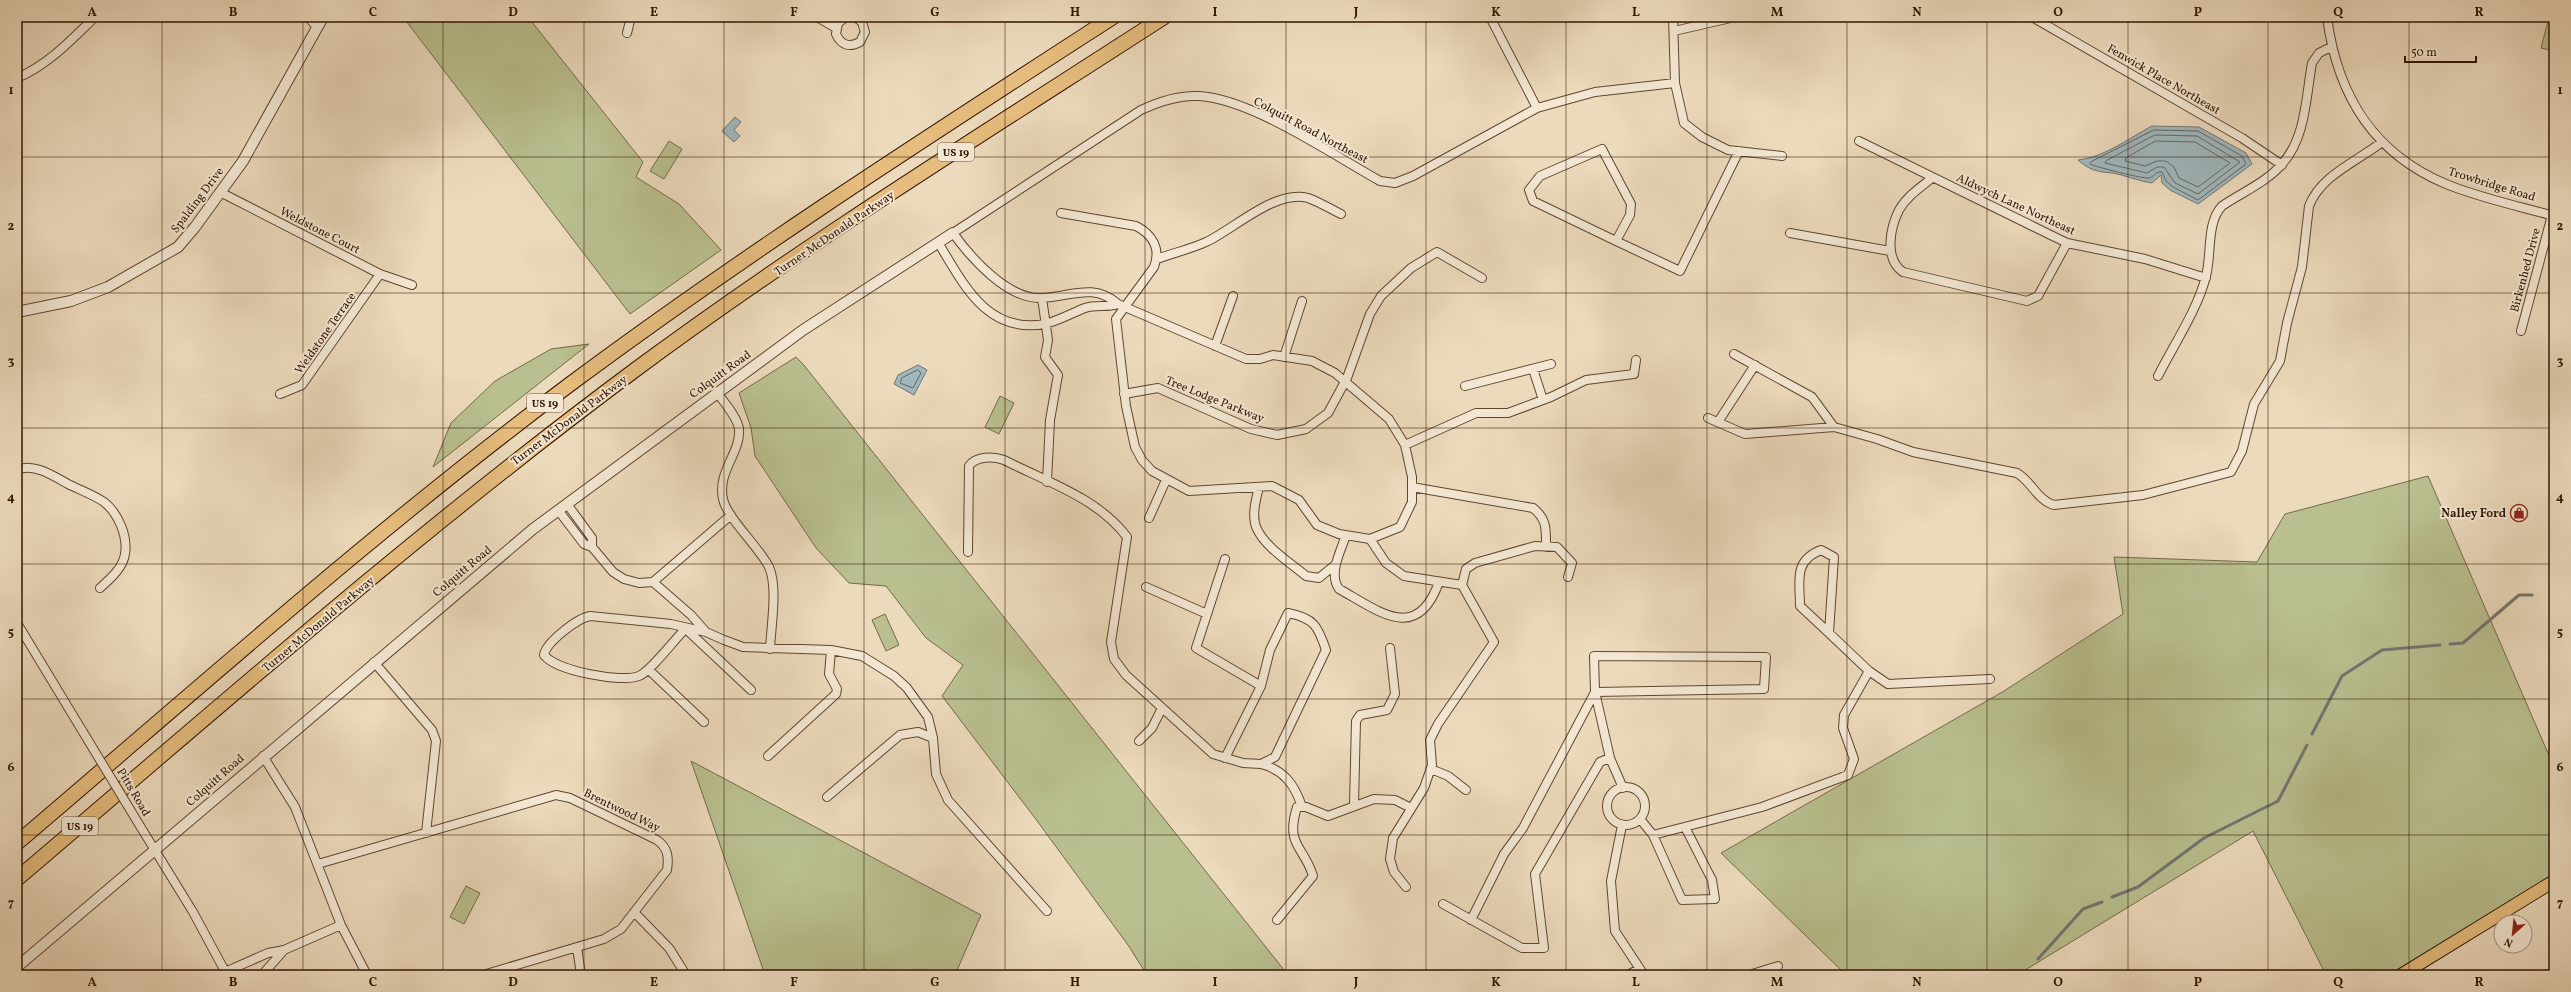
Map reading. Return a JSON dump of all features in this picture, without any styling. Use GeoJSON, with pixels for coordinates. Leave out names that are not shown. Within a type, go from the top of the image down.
{"type":"FeatureCollection","features":[{"type":"Feature","properties":{"kind":"highway","name":"US 19"},"geometry":{"type":"LineString","coordinates":[[17,843],[403,515],[568,385],[785,231],[1113,17]]}},
{"type":"Feature","properties":{"kind":"highway","name":"Turner McDonald Parkway"},"geometry":{"type":"LineString","coordinates":[[17,879],[376,574],[590,404],[685,334],[806,250],[1164,17]]}},
{"type":"Feature","properties":{"kind":"main road"},"geometry":{"type":"LineString","coordinates":[[2401,975],[2554,881]]}},
{"type":"Feature","properties":{"kind":"street"},"geometry":{"type":"LineString","coordinates":[[17,78],[29,73],[58,53],[95,17]]}},
{"type":"Feature","properties":{"kind":"street"},"geometry":{"type":"LineString","coordinates":[[308,17],[317,27]]}},
{"type":"Feature","properties":{"kind":"street","name":"Spalding Drive"},"geometry":{"type":"LineString","coordinates":[[17,312],[71,300],[126,278],[178,247],[195,227],[243,161],[294,74],[323,17]]}},
{"type":"Feature","properties":{"kind":"street"},"geometry":{"type":"LineString","coordinates":[[627,33],[631,17]]}},
{"type":"Feature","properties":{"kind":"street"},"geometry":{"type":"LineString","coordinates":[[817,17],[836,28]]}},
{"type":"Feature","properties":{"kind":"street"},"geometry":{"type":"LineString","coordinates":[[846,17],[838,23],[836,28],[838,40],[843,44],[855,45],[864,38],[865,27],[855,17]]}},
{"type":"Feature","properties":{"kind":"street"},"geometry":{"type":"LineString","coordinates":[[1490,17],[1537,108]]}},
{"type":"Feature","properties":{"kind":"street"},"geometry":{"type":"LineString","coordinates":[[1673,17],[1675,83],[1684,123],[1702,138],[1728,150],[1782,156]]}},
{"type":"Feature","properties":{"kind":"street"},"geometry":{"type":"LineString","coordinates":[[1674,31],[1735,17]]}},
{"type":"Feature","properties":{"kind":"street","name":"Fenwick Place Northeast"},"geometry":{"type":"LineString","coordinates":[[2032,17],[2242,138],[2282,165]]}},
{"type":"Feature","properties":{"kind":"street","name":"Trowbridge Road"},"geometry":{"type":"LineString","coordinates":[[2327,17],[2331,47],[2338,73],[2350,99],[2364,121],[2382,142],[2415,168],[2445,183],[2553,216]]}},
{"type":"Feature","properties":{"kind":"street"},"geometry":{"type":"LineString","coordinates":[[2158,376],[2206,278],[2215,213],[2282,165],[2292,152],[2300,135],[2312,63],[2319,53],[2331,47]]}},
{"type":"Feature","properties":{"kind":"street","name":"Colquitt Road Northeast"},"geometry":{"type":"LineString","coordinates":[[953,233],[1141,110],[1159,102],[1180,97],[1217,99],[1252,109],[1380,181],[1395,183],[1413,176],[1537,108],[1595,92],[1675,83]]}},
{"type":"Feature","properties":{"kind":"street","name":"Aldwych Lane Northeast"},"geometry":{"type":"LineString","coordinates":[[1859,141],[2067,243],[2145,258],[2206,278]]}},
{"type":"Feature","properties":{"kind":"street"},"geometry":{"type":"LineString","coordinates":[[1708,418],[1745,434],[1834,427],[1913,452],[2017,473],[2024,477],[2044,501],[2054,505],[2143,495],[2231,472],[2242,451],[2254,404],[2280,361],[2287,323],[2302,267],[2309,206],[2312,197],[2326,181],[2382,142]]}},
{"type":"Feature","properties":{"kind":"street"},"geometry":{"type":"LineString","coordinates":[[1616,241],[1630,215],[1631,204],[1602,149],[1540,176],[1529,190],[1533,201],[1680,272],[1739,151]]}},
{"type":"Feature","properties":{"kind":"street"},"geometry":{"type":"LineString","coordinates":[[1932,178],[1910,196],[1899,210],[1894,225],[1890,251],[1892,261],[1903,272],[2027,301],[2038,296],[2067,243]]}},
{"type":"Feature","properties":{"kind":"street","name":"Weldstone Court"},"geometry":{"type":"LineString","coordinates":[[220,192],[380,274],[412,285]]}},
{"type":"Feature","properties":{"kind":"street"},"geometry":{"type":"LineString","coordinates":[[1157,259],[1206,242],[1235,226],[1257,209],[1283,199],[1307,198],[1341,214]]}},
{"type":"Feature","properties":{"kind":"street"},"geometry":{"type":"LineString","coordinates":[[953,233],[964,247],[1005,287],[1024,296],[1042,298],[1080,290],[1096,292],[1111,298],[1121,305],[1246,359],[1260,359],[1273,355],[1312,361],[1335,373],[1389,419],[1405,445],[1412,487],[1412,502],[1400,527],[1370,539],[1346,535],[1317,525],[1299,500],[1272,486],[1189,491],[1166,480],[1152,471],[1142,460],[1135,447],[1124,394],[1116,319],[1121,305],[1149,277],[1157,259],[1157,250],[1150,236],[1136,226],[1061,213]]}},
{"type":"Feature","properties":{"kind":"street","name":"Birkenhed Drive"},"geometry":{"type":"LineString","coordinates":[[2520,331],[2553,216]]}},
{"type":"Feature","properties":{"kind":"street","name":"Colquitt Road"},"geometry":{"type":"LineString","coordinates":[[17,967],[374,662],[558,510],[717,392],[804,330],[939,244],[953,233]]}},
{"type":"Feature","properties":{"kind":"street"},"geometry":{"type":"LineString","coordinates":[[1790,233],[1890,251]]}},
{"type":"Feature","properties":{"kind":"street"},"geometry":{"type":"LineString","coordinates":[[939,244],[968,291],[988,311],[1019,324],[1046,324],[1087,307],[1121,305]]}},
{"type":"Feature","properties":{"kind":"street","name":"Tree Lodge Parkway"},"geometry":{"type":"LineString","coordinates":[[1124,394],[1158,388],[1252,429],[1277,435],[1306,429],[1328,413],[1345,382],[1370,314],[1381,296],[1411,268],[1437,252],[1482,278]]}},
{"type":"Feature","properties":{"kind":"street","name":"Weldstone Terrace"},"geometry":{"type":"LineString","coordinates":[[280,394],[302,385],[380,274]]}},
{"type":"Feature","properties":{"kind":"street"},"geometry":{"type":"LineString","coordinates":[[1215,346],[1233,296]]}},
{"type":"Feature","properties":{"kind":"street"},"geometry":{"type":"LineString","coordinates":[[1042,298],[1048,340],[1045,357],[1058,375],[1050,420],[1047,482]]}},
{"type":"Feature","properties":{"kind":"street"},"geometry":{"type":"LineString","coordinates":[[1284,357],[1302,301]]}},
{"type":"Feature","properties":{"kind":"street"},"geometry":{"type":"LineString","coordinates":[[1734,354],[1755,364],[1812,397],[1834,427]]}},
{"type":"Feature","properties":{"kind":"street"},"geometry":{"type":"LineString","coordinates":[[1405,445],[1476,413],[1508,413],[1543,400],[1586,380],[1634,374],[1636,360]]}},
{"type":"Feature","properties":{"kind":"street"},"geometry":{"type":"LineString","coordinates":[[1465,386],[1551,364]]}},
{"type":"Feature","properties":{"kind":"street"},"geometry":{"type":"LineString","coordinates":[[1718,422],[1755,364]]}},
{"type":"Feature","properties":{"kind":"street"},"geometry":{"type":"LineString","coordinates":[[1533,369],[1543,400]]}},
{"type":"Feature","properties":{"kind":"street"},"geometry":{"type":"LineString","coordinates":[[717,392],[736,421],[738,438],[721,484],[723,500],[731,516],[769,567],[773,580],[770,649]]}},
{"type":"Feature","properties":{"kind":"street"},"geometry":{"type":"LineString","coordinates":[[968,552],[970,464],[978,459],[996,457],[1047,482],[1106,514],[1127,537],[1111,642],[1114,659],[1126,675],[1213,754],[1243,763],[1261,764],[1271,767],[1286,776],[1298,792],[1302,807]]}},
{"type":"Feature","properties":{"kind":"street"},"geometry":{"type":"LineString","coordinates":[[17,470],[41,470],[104,502],[117,515],[124,537],[125,554],[115,574],[100,588]]}},
{"type":"Feature","properties":{"kind":"street"},"geometry":{"type":"LineString","coordinates":[[1150,518],[1166,480]]}},
{"type":"Feature","properties":{"kind":"street"},"geometry":{"type":"LineString","coordinates":[[1259,487],[1255,523],[1257,530],[1270,545],[1306,576],[1312,578],[1319,578],[1336,564]]}},
{"type":"Feature","properties":{"kind":"street"},"geometry":{"type":"LineString","coordinates":[[1412,487],[1533,508],[1542,515],[1546,523],[1546,547]]}},
{"type":"Feature","properties":{"kind":"street"},"geometry":{"type":"LineString","coordinates":[[567,504],[592,538],[592,547]]}},
{"type":"Feature","properties":{"kind":"street"},"geometry":{"type":"LineString","coordinates":[[558,510],[584,544],[592,547],[613,572],[624,579],[639,583],[652,582],[731,516]]}},
{"type":"Feature","properties":{"kind":"street"},"geometry":{"type":"LineString","coordinates":[[1346,535],[1336,564],[1335,583],[1339,589],[1399,619],[1408,619],[1426,606],[1439,582]]}},
{"type":"Feature","properties":{"kind":"street"},"geometry":{"type":"LineString","coordinates":[[1370,539],[1386,562],[1404,576],[1462,585]]}},
{"type":"Feature","properties":{"kind":"street"},"geometry":{"type":"LineString","coordinates":[[1406,887],[1394,872],[1390,859],[1393,838],[1424,788],[1432,765],[1430,740],[1438,724],[1494,642],[1462,585],[1466,569],[1475,563],[1535,546],[1556,547],[1572,563],[1568,577]]}},
{"type":"Feature","properties":{"kind":"street"},"geometry":{"type":"LineString","coordinates":[[1829,633],[1834,557],[1820,550],[1808,555],[1800,566],[1800,606],[1869,671],[1888,684],[1990,678]]}},
{"type":"Feature","properties":{"kind":"street"},"geometry":{"type":"LineString","coordinates":[[1225,559],[1196,648],[1261,686]]}},
{"type":"Feature","properties":{"kind":"street"},"geometry":{"type":"LineString","coordinates":[[652,582],[691,615],[706,632]]}},
{"type":"Feature","properties":{"kind":"street"},"geometry":{"type":"LineString","coordinates":[[1146,587],[1207,614]]}},
{"type":"Feature","properties":{"kind":"street"},"geometry":{"type":"LineString","coordinates":[[1225,758],[1261,686],[1270,650],[1288,613],[1306,616],[1320,630],[1326,650],[1274,757],[1261,764]]}},
{"type":"Feature","properties":{"kind":"street"},"geometry":{"type":"LineString","coordinates":[[686,628],[649,670],[638,676],[625,677],[576,672],[553,664],[544,655],[549,644],[581,617],[590,616],[671,624],[706,632],[743,646],[770,649],[831,650],[862,656],[894,676],[911,693],[928,717],[933,738],[936,774],[948,800],[1047,911]]}},
{"type":"Feature","properties":{"kind":"street","name":"Pitts Road"},"geometry":{"type":"LineString","coordinates":[[17,623],[154,849],[226,973]]}},
{"type":"Feature","properties":{"kind":"street"},"geometry":{"type":"LineString","coordinates":[[686,628],[751,690]]}},
{"type":"Feature","properties":{"kind":"street"},"geometry":{"type":"LineString","coordinates":[[1354,804],[1356,721],[1360,715],[1387,710],[1395,694],[1390,648]]}},
{"type":"Feature","properties":{"kind":"street"},"geometry":{"type":"LineString","coordinates":[[768,756],[836,694],[837,689],[830,674],[831,650]]}},
{"type":"Feature","properties":{"kind":"street"},"geometry":{"type":"LineString","coordinates":[[1594,692],[1764,689],[1766,656],[1594,656],[1594,692],[1610,758],[1622,788]]}},
{"type":"Feature","properties":{"kind":"street"},"geometry":{"type":"LineString","coordinates":[[374,662],[432,730],[436,740],[426,833]]}},
{"type":"Feature","properties":{"kind":"street"},"geometry":{"type":"LineString","coordinates":[[649,670],[704,722]]}},
{"type":"Feature","properties":{"kind":"street"},"geometry":{"type":"LineString","coordinates":[[1653,835],[1762,807],[1848,775],[1854,759],[1843,728],[1844,715],[1869,671]]}},
{"type":"Feature","properties":{"kind":"street"},"geometry":{"type":"LineString","coordinates":[[1471,920],[1504,854],[1523,828],[1594,692]]}},
{"type":"Feature","properties":{"kind":"street"},"geometry":{"type":"LineString","coordinates":[[1138,741],[1152,728],[1162,708]]}},
{"type":"Feature","properties":{"kind":"street"},"geometry":{"type":"LineString","coordinates":[[827,797],[900,735],[918,732],[933,738]]}},
{"type":"Feature","properties":{"kind":"street"},"geometry":{"type":"LineString","coordinates":[[263,756],[295,807],[341,925],[366,975]]}},
{"type":"Feature","properties":{"kind":"street"},"geometry":{"type":"LineString","coordinates":[[1443,904],[1522,948],[1544,948],[1535,874],[1600,762],[1610,758]]}},
{"type":"Feature","properties":{"kind":"street"},"geometry":{"type":"LineString","coordinates":[[1431,769],[1448,776],[1466,790]]}},
{"type":"Feature","properties":{"kind":"street"},"geometry":{"type":"LineString","coordinates":[[1622,788],[1633,789],[1643,799],[1644,810],[1640,819],[1632,824],[1622,825],[1612,819],[1607,809],[1612,793],[1622,788]]}},
{"type":"Feature","properties":{"kind":"street","name":"Brentwood Way"},"geometry":{"type":"LineString","coordinates":[[318,864],[556,795],[570,798],[657,840],[666,850],[669,860],[667,870],[621,929],[604,939],[483,975]]}},
{"type":"Feature","properties":{"kind":"street"},"geometry":{"type":"LineString","coordinates":[[1277,920],[1313,876],[1310,867],[1296,847],[1292,822],[1297,807],[1302,807],[1328,816],[1338,814],[1354,804],[1374,799],[1395,800],[1411,808]]}},
{"type":"Feature","properties":{"kind":"street"},"geometry":{"type":"LineString","coordinates":[[1640,819],[1653,835],[1682,900],[1715,899],[1712,880],[1685,827]]}},
{"type":"Feature","properties":{"kind":"street"},"geometry":{"type":"LineString","coordinates":[[1622,825],[1611,881],[1615,931],[1641,972],[1628,975]]}},
{"type":"Feature","properties":{"kind":"street"},"geometry":{"type":"LineString","coordinates":[[634,912],[669,948],[686,975]]}},
{"type":"Feature","properties":{"kind":"street"},"geometry":{"type":"LineString","coordinates":[[226,973],[268,953],[284,950],[341,925]]}},
{"type":"Feature","properties":{"kind":"street"},"geometry":{"type":"LineString","coordinates":[[577,947],[581,975]]}},
{"type":"Feature","properties":{"kind":"street"},"geometry":{"type":"LineString","coordinates":[[262,975],[284,950]]}},
{"type":"Feature","properties":{"kind":"street"},"geometry":{"type":"LineString","coordinates":[[1749,975],[1778,966]]}},
{"type":"Feature","properties":{"kind":"green space"},"geometry":{"type":"Polygon","coordinates":[[[403,17],[528,17],[643,162],[636,177],[679,204],[721,250],[630,314],[403,17]]]}},
{"type":"Feature","properties":{"kind":"green space"},"geometry":{"type":"Polygon","coordinates":[[[2549,17],[2554,17],[2554,51],[2541,48],[2549,17]]]}},
{"type":"Feature","properties":{"kind":"green space"},"geometry":{"type":"Polygon","coordinates":[[[669,141],[682,149],[664,179],[650,171],[669,141]]]}},
{"type":"Feature","properties":{"kind":"green space"},"geometry":{"type":"Polygon","coordinates":[[[589,344],[433,467],[451,423],[495,381],[551,349],[589,344]]]}},
{"type":"Feature","properties":{"kind":"green space"},"geometry":{"type":"Polygon","coordinates":[[[796,357],[1288,975],[1147,975],[1128,945],[1035,818],[942,696],[963,665],[926,638],[886,586],[849,583],[816,548],[755,456],[751,428],[739,393],[796,357]]]}},
{"type":"Feature","properties":{"kind":"green space"},"geometry":{"type":"Polygon","coordinates":[[[1000,396],[1014,403],[999,434],[985,427],[1000,396]]]}},
{"type":"Feature","properties":{"kind":"green space"},"geometry":{"type":"Polygon","coordinates":[[[2428,476],[2554,767],[2554,888],[2504,914],[2493,914],[2493,920],[2427,954],[2395,975],[2326,975],[2253,831],[2017,975],[1846,975],[1721,853],[2004,691],[2123,614],[2114,557],[2257,562],[2285,514],[2428,476]]]}},
{"type":"Feature","properties":{"kind":"green space"},"geometry":{"type":"Polygon","coordinates":[[[885,614],[899,645],[886,651],[872,620],[885,614]]]}},
{"type":"Feature","properties":{"kind":"green space"},"geometry":{"type":"Polygon","coordinates":[[[691,761],[981,915],[955,975],[765,975],[691,761]]]}},
{"type":"Feature","properties":{"kind":"green space"},"geometry":{"type":"Polygon","coordinates":[[[466,886],[480,893],[464,924],[450,917],[466,886]]]}},
{"type":"Feature","properties":{"kind":"water"},"geometry":{"type":"Polygon","coordinates":[[[735,117],[741,122],[734,130],[740,136],[734,142],[722,131],[735,117]]]}},
{"type":"Feature","properties":{"kind":"water"},"geometry":{"type":"Polygon","coordinates":[[[2152,126],[2199,127],[2246,153],[2252,164],[2198,204],[2170,190],[2162,183],[2161,175],[2152,183],[2094,170],[2078,160],[2107,151],[2152,126]]]}},
{"type":"Feature","properties":{"kind":"water"},"geometry":{"type":"Polygon","coordinates":[[[918,365],[927,370],[914,395],[894,384],[898,375],[918,365]]]}},
{"type":"Feature","properties":{"kind":"waterway"},"geometry":{"type":"LineString","coordinates":[[2450,644],[2463,643],[2519,595],[2532,595]]}},
{"type":"Feature","properties":{"kind":"waterway"},"geometry":{"type":"LineString","coordinates":[[2312,734],[2342,676],[2382,650],[2440,645]]}},
{"type":"Feature","properties":{"kind":"waterway"},"geometry":{"type":"LineString","coordinates":[[2112,897],[2138,887],[2204,838],[2278,801],[2307,745]]}},
{"type":"Feature","properties":{"kind":"waterway"},"geometry":{"type":"LineString","coordinates":[[2038,959],[2083,909],[2102,902]]}},
{"type":"Feature","properties":{"kind":"place","name":"Nalley Ford"},"geometry":{"type":"Point","coordinates":[2519,513]}}]}
